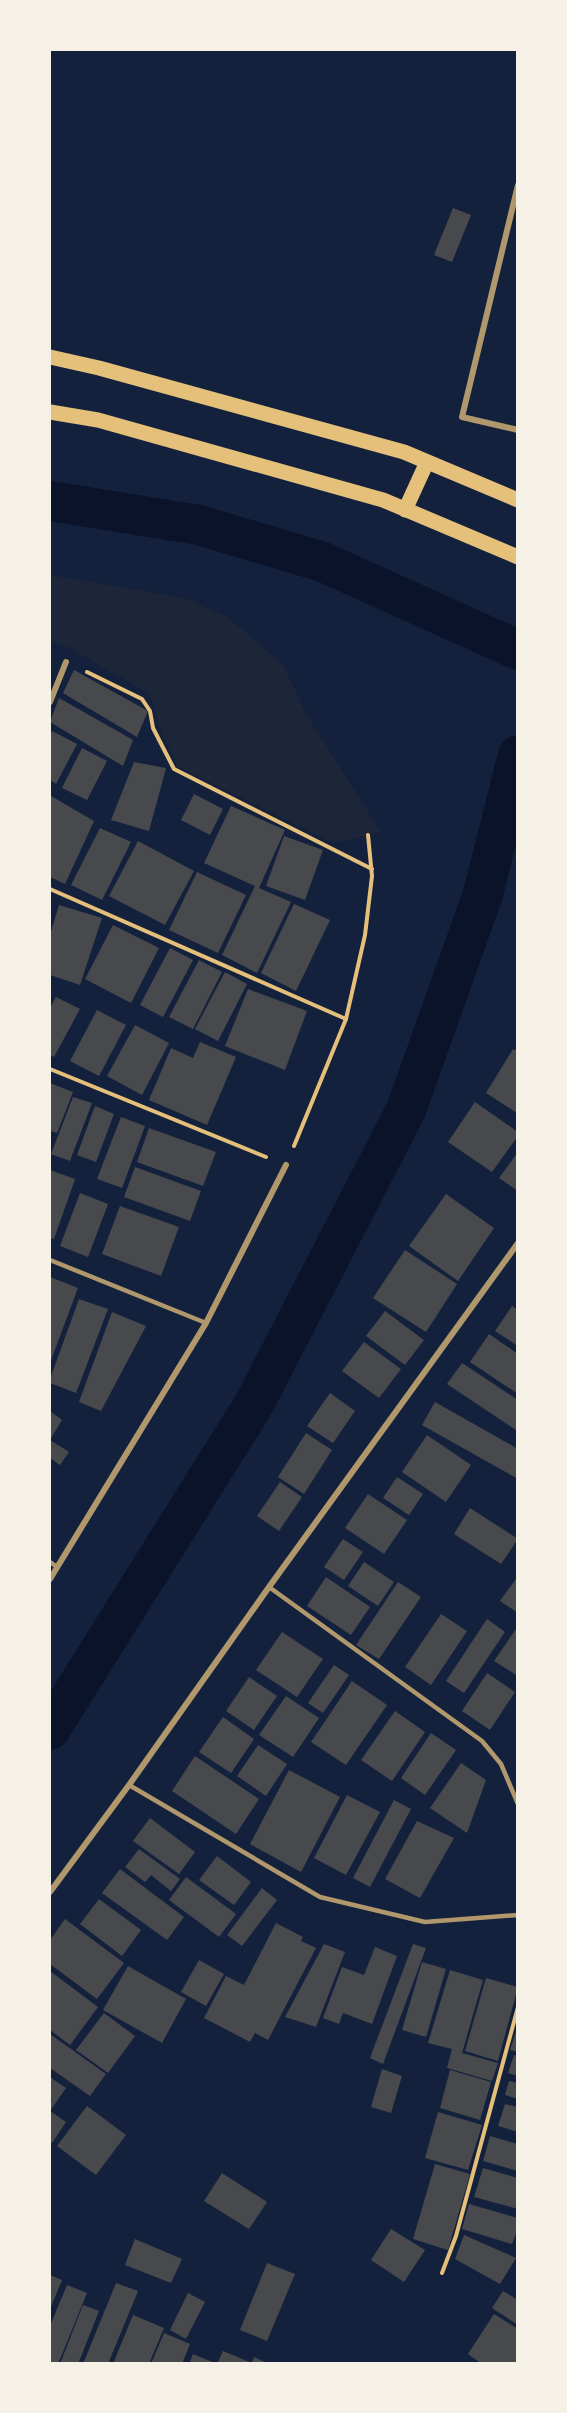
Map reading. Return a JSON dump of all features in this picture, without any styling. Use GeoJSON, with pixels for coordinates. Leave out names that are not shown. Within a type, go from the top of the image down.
{"type":"FeatureCollection","features":[{"type":"Feature","properties":{"kind":"main road"},"geometry":{"type":"LineString","coordinates":[[50,357],[99,368],[404,452],[518,500]]}},
{"type":"Feature","properties":{"kind":"main road"},"geometry":{"type":"LineString","coordinates":[[50,412],[98,420],[383,501],[518,557]]}},
{"type":"Feature","properties":{"kind":"main road"},"geometry":{"type":"LineString","coordinates":[[405,510],[427,462]]}},
{"type":"Feature","properties":{"kind":"street"},"geometry":{"type":"LineString","coordinates":[[518,184],[462,417],[518,430]]}},
{"type":"Feature","properties":{"kind":"street"},"geometry":{"type":"LineString","coordinates":[[50,702],[66,662]]}},
{"type":"Feature","properties":{"kind":"street"},"geometry":{"type":"LineString","coordinates":[[50,1579],[206,1323],[286,1165]]}},
{"type":"Feature","properties":{"kind":"street"},"geometry":{"type":"LineString","coordinates":[[50,1893],[518,1243]]}},
{"type":"Feature","properties":{"kind":"lane"},"geometry":{"type":"LineString","coordinates":[[50,1260],[206,1323]]}},
{"type":"Feature","properties":{"kind":"lane"},"geometry":{"type":"LineString","coordinates":[[50,1562],[57,1567]]}},
{"type":"Feature","properties":{"kind":"lane"},"geometry":{"type":"LineString","coordinates":[[269,1587],[482,1740],[501,1764],[518,1804]]}},
{"type":"Feature","properties":{"kind":"lane"},"geometry":{"type":"LineString","coordinates":[[129,1785],[320,1897],[424,1923],[518,1915]]}},
{"type":"Feature","properties":{"kind":"path"},"geometry":{"type":"LineString","coordinates":[[66,662],[142,699],[150,711],[153,728],[174,769],[372,869]]}},
{"type":"Feature","properties":{"kind":"path"},"geometry":{"type":"LineString","coordinates":[[50,1069],[286,1165],[346,1019],[365,935],[372,869],[368,835]]}},
{"type":"Feature","properties":{"kind":"path"},"geometry":{"type":"LineString","coordinates":[[50,889],[346,1019]]}},
{"type":"Feature","properties":{"kind":"path"},"geometry":{"type":"LineString","coordinates":[[442,2273],[456,2236],[518,2007]]}},
{"type":"Feature","properties":{"kind":"shaded area"},"geometry":{"type":"Polygon","coordinates":[[[50,575],[185,598],[229,618],[284,666],[306,714],[381,832],[333,843],[177,766],[161,732],[150,694],[70,648],[50,641],[50,575]]]}},
{"type":"Feature","properties":{"kind":"building"},"geometry":{"type":"Polygon","coordinates":[[[453,208],[471,215],[452,262],[434,255],[453,208]]]}},
{"type":"Feature","properties":{"kind":"building"},"geometry":{"type":"Polygon","coordinates":[[[74,670],[148,711],[137,737],[63,693],[74,670]]]}},
{"type":"Feature","properties":{"kind":"building"},"geometry":{"type":"Polygon","coordinates":[[[59,698],[133,740],[123,766],[50,722],[59,698]]]}},
{"type":"Feature","properties":{"kind":"building"},"geometry":{"type":"Polygon","coordinates":[[[52,731],[77,744],[56,784],[50,780],[50,735],[52,731]]]}},
{"type":"Feature","properties":{"kind":"building"},"geometry":{"type":"Polygon","coordinates":[[[82,748],[107,761],[87,800],[62,788],[82,748]]]}},
{"type":"Feature","properties":{"kind":"building"},"geometry":{"type":"Polygon","coordinates":[[[134,762],[166,768],[149,831],[111,820],[134,762]]]}},
{"type":"Feature","properties":{"kind":"building"},"geometry":{"type":"Polygon","coordinates":[[[194,794],[223,809],[210,835],[181,820],[194,794]]]}},
{"type":"Feature","properties":{"kind":"building"},"geometry":{"type":"Polygon","coordinates":[[[51,796],[94,821],[65,884],[50,877],[51,796]]]}},
{"type":"Feature","properties":{"kind":"building"},"geometry":{"type":"Polygon","coordinates":[[[231,806],[285,830],[259,888],[291,902],[257,973],[222,955],[255,886],[204,863],[231,806]]]}},
{"type":"Feature","properties":{"kind":"building"},"geometry":{"type":"Polygon","coordinates":[[[100,828],[131,842],[102,900],[71,885],[100,828]]]}},
{"type":"Feature","properties":{"kind":"building"},"geometry":{"type":"Polygon","coordinates":[[[284,836],[323,850],[305,900],[266,886],[284,836]]]}},
{"type":"Feature","properties":{"kind":"building"},"geometry":{"type":"Polygon","coordinates":[[[138,841],[194,871],[165,925],[109,896],[138,841]]]}},
{"type":"Feature","properties":{"kind":"building"},"geometry":{"type":"Polygon","coordinates":[[[197,872],[246,895],[218,953],[169,930],[197,872]]]}},
{"type":"Feature","properties":{"kind":"building"},"geometry":{"type":"Polygon","coordinates":[[[294,904],[330,920],[296,991],[261,973],[294,904]]]}},
{"type":"Feature","properties":{"kind":"building"},"geometry":{"type":"Polygon","coordinates":[[[59,905],[102,918],[80,985],[50,975],[50,935],[59,905]]]}},
{"type":"Feature","properties":{"kind":"building"},"geometry":{"type":"Polygon","coordinates":[[[113,925],[159,948],[131,1003],[85,979],[113,925]]]}},
{"type":"Feature","properties":{"kind":"building"},"geometry":{"type":"Polygon","coordinates":[[[170,948],[193,960],[163,1017],[140,1005],[170,948]]]}},
{"type":"Feature","properties":{"kind":"building"},"geometry":{"type":"Polygon","coordinates":[[[199,960],[222,972],[193,1029],[169,1017],[199,960]]]}},
{"type":"Feature","properties":{"kind":"building"},"geometry":{"type":"Polygon","coordinates":[[[225,972],[247,984],[218,1041],[195,1029],[225,972]]]}},
{"type":"Feature","properties":{"kind":"building"},"geometry":{"type":"Polygon","coordinates":[[[248,989],[307,1011],[285,1070],[225,1046],[248,989]]]}},
{"type":"Feature","properties":{"kind":"building"},"geometry":{"type":"Polygon","coordinates":[[[56,997],[80,1009],[54,1057],[50,1055],[50,1008],[56,997]]]}},
{"type":"Feature","properties":{"kind":"building"},"geometry":{"type":"Polygon","coordinates":[[[97,1010],[126,1025],[99,1076],[70,1061],[97,1010]]]}},
{"type":"Feature","properties":{"kind":"building"},"geometry":{"type":"Polygon","coordinates":[[[135,1025],[169,1043],[142,1095],[107,1076],[135,1025]]]}},
{"type":"Feature","properties":{"kind":"building"},"geometry":{"type":"Polygon","coordinates":[[[200,1042],[236,1057],[207,1125],[149,1100],[171,1048],[193,1058],[200,1042]]]}},
{"type":"Feature","properties":{"kind":"building"},"geometry":{"type":"Polygon","coordinates":[[[513,1049],[518,1051],[517,1113],[486,1093],[513,1049]]]}},
{"type":"Feature","properties":{"kind":"building"},"geometry":{"type":"Polygon","coordinates":[[[50,1083],[73,1092],[57,1133],[50,1131],[50,1083]]]}},
{"type":"Feature","properties":{"kind":"building"},"geometry":{"type":"Polygon","coordinates":[[[73,1097],[92,1103],[70,1161],[51,1154],[73,1097]]]}},
{"type":"Feature","properties":{"kind":"building"},"geometry":{"type":"Polygon","coordinates":[[[475,1102],[518,1132],[518,1136],[492,1172],[448,1142],[475,1102]]]}},
{"type":"Feature","properties":{"kind":"building"},"geometry":{"type":"Polygon","coordinates":[[[95,1106],[114,1114],[96,1162],[77,1155],[95,1106]]]}},
{"type":"Feature","properties":{"kind":"building"},"geometry":{"type":"Polygon","coordinates":[[[121,1117],[145,1126],[122,1188],[97,1179],[121,1117]]]}},
{"type":"Feature","properties":{"kind":"building"},"geometry":{"type":"Polygon","coordinates":[[[149,1128],[216,1152],[203,1186],[137,1162],[149,1128]]]}},
{"type":"Feature","properties":{"kind":"building"},"geometry":{"type":"Polygon","coordinates":[[[518,1152],[518,1191],[499,1178],[518,1152]]]}},
{"type":"Feature","properties":{"kind":"building"},"geometry":{"type":"Polygon","coordinates":[[[135,1167],[201,1191],[190,1221],[124,1197],[135,1167]]]}},
{"type":"Feature","properties":{"kind":"building"},"geometry":{"type":"Polygon","coordinates":[[[50,1170],[75,1179],[54,1239],[50,1238],[50,1170]]]}},
{"type":"Feature","properties":{"kind":"building"},"geometry":{"type":"Polygon","coordinates":[[[80,1193],[108,1204],[88,1257],[60,1246],[80,1193]]]}},
{"type":"Feature","properties":{"kind":"building"},"geometry":{"type":"Polygon","coordinates":[[[446,1194],[494,1228],[458,1281],[409,1246],[446,1194]]]}},
{"type":"Feature","properties":{"kind":"building"},"geometry":{"type":"Polygon","coordinates":[[[120,1206],[179,1227],[161,1276],[102,1254],[120,1206]]]}},
{"type":"Feature","properties":{"kind":"building"},"geometry":{"type":"Polygon","coordinates":[[[405,1250],[457,1284],[426,1332],[373,1298],[405,1250]]]}},
{"type":"Feature","properties":{"kind":"building"},"geometry":{"type":"Polygon","coordinates":[[[50,1277],[78,1288],[50,1363],[50,1277]]]}},
{"type":"Feature","properties":{"kind":"building"},"geometry":{"type":"Polygon","coordinates":[[[79,1299],[108,1309],[76,1393],[50,1383],[50,1379],[79,1299]]]}},
{"type":"Feature","properties":{"kind":"building"},"geometry":{"type":"Polygon","coordinates":[[[512,1306],[518,1310],[518,1346],[495,1331],[512,1306]]]}},
{"type":"Feature","properties":{"kind":"building"},"geometry":{"type":"Polygon","coordinates":[[[385,1311],[424,1340],[405,1365],[366,1336],[385,1311]]]}},
{"type":"Feature","properties":{"kind":"building"},"geometry":{"type":"Polygon","coordinates":[[[112,1312],[146,1326],[101,1411],[79,1402],[112,1312]]]}},
{"type":"Feature","properties":{"kind":"building"},"geometry":{"type":"Polygon","coordinates":[[[489,1334],[518,1354],[518,1394],[470,1362],[489,1334]]]}},
{"type":"Feature","properties":{"kind":"building"},"geometry":{"type":"Polygon","coordinates":[[[364,1342],[401,1369],[379,1398],[342,1371],[364,1342]]]}},
{"type":"Feature","properties":{"kind":"building"},"geometry":{"type":"Polygon","coordinates":[[[462,1363],[518,1400],[516,1430],[447,1384],[462,1363]]]}},
{"type":"Feature","properties":{"kind":"building"},"geometry":{"type":"Polygon","coordinates":[[[330,1393],[355,1411],[333,1443],[307,1426],[330,1393]]]}},
{"type":"Feature","properties":{"kind":"building"},"geometry":{"type":"Polygon","coordinates":[[[435,1402],[518,1449],[518,1479],[422,1425],[435,1402]]]}},
{"type":"Feature","properties":{"kind":"building"},"geometry":{"type":"Polygon","coordinates":[[[50,1411],[62,1420],[50,1440],[50,1411]]]}},
{"type":"Feature","properties":{"kind":"building"},"geometry":{"type":"Polygon","coordinates":[[[306,1433],[332,1450],[304,1494],[278,1477],[306,1433]]]}},
{"type":"Feature","properties":{"kind":"building"},"geometry":{"type":"Polygon","coordinates":[[[427,1435],[471,1465],[446,1502],[402,1472],[427,1435]]]}},
{"type":"Feature","properties":{"kind":"building"},"geometry":{"type":"Polygon","coordinates":[[[50,1440],[69,1452],[60,1465],[50,1458],[50,1440]]]}},
{"type":"Feature","properties":{"kind":"building"},"geometry":{"type":"Polygon","coordinates":[[[397,1477],[423,1494],[409,1515],[383,1498],[397,1477]]]}},
{"type":"Feature","properties":{"kind":"building"},"geometry":{"type":"Polygon","coordinates":[[[280,1482],[302,1497],[279,1531],[257,1516],[280,1482]]]}},
{"type":"Feature","properties":{"kind":"building"},"geometry":{"type":"Polygon","coordinates":[[[368,1494],[407,1520],[384,1554],[345,1528],[368,1494]]]}},
{"type":"Feature","properties":{"kind":"building"},"geometry":{"type":"Polygon","coordinates":[[[470,1508],[518,1539],[501,1564],[454,1534],[470,1508]]]}},
{"type":"Feature","properties":{"kind":"building"},"geometry":{"type":"Polygon","coordinates":[[[343,1539],[363,1552],[344,1580],[324,1567],[343,1539]]]}},
{"type":"Feature","properties":{"kind":"building"},"geometry":{"type":"Polygon","coordinates":[[[364,1562],[394,1582],[378,1606],[348,1586],[364,1562]]]}},
{"type":"Feature","properties":{"kind":"building"},"geometry":{"type":"Polygon","coordinates":[[[518,1576],[518,1613],[500,1601],[518,1576]]]}},
{"type":"Feature","properties":{"kind":"building"},"geometry":{"type":"Polygon","coordinates":[[[326,1577],[370,1607],[351,1635],[307,1606],[326,1577]]]}},
{"type":"Feature","properties":{"kind":"building"},"geometry":{"type":"Polygon","coordinates":[[[398,1582],[421,1597],[379,1659],[356,1645],[398,1582]]]}},
{"type":"Feature","properties":{"kind":"building"},"geometry":{"type":"Polygon","coordinates":[[[441,1614],[467,1631],[431,1685],[405,1667],[441,1614]]]}},
{"type":"Feature","properties":{"kind":"building"},"geometry":{"type":"Polygon","coordinates":[[[487,1619],[505,1632],[464,1693],[446,1681],[487,1619]]]}},
{"type":"Feature","properties":{"kind":"building"},"geometry":{"type":"Polygon","coordinates":[[[518,1626],[518,1676],[494,1661],[518,1626]]]}},
{"type":"Feature","properties":{"kind":"building"},"geometry":{"type":"Polygon","coordinates":[[[282,1632],[323,1659],[297,1697],[256,1670],[282,1632]]]}},
{"type":"Feature","properties":{"kind":"building"},"geometry":{"type":"Polygon","coordinates":[[[334,1665],[349,1675],[323,1713],[308,1703],[334,1665]]]}},
{"type":"Feature","properties":{"kind":"building"},"geometry":{"type":"Polygon","coordinates":[[[487,1673],[515,1692],[490,1730],[462,1711],[487,1673]]]}},
{"type":"Feature","properties":{"kind":"building"},"geometry":{"type":"Polygon","coordinates":[[[249,1677],[277,1696],[254,1730],[226,1711],[249,1677]]]}},
{"type":"Feature","properties":{"kind":"building"},"geometry":{"type":"Polygon","coordinates":[[[352,1681],[387,1705],[346,1765],[311,1742],[352,1681]]]}},
{"type":"Feature","properties":{"kind":"building"},"geometry":{"type":"Polygon","coordinates":[[[286,1696],[319,1718],[293,1757],[259,1735],[286,1696]]]}},
{"type":"Feature","properties":{"kind":"building"},"geometry":{"type":"Polygon","coordinates":[[[395,1711],[425,1732],[392,1781],[361,1760],[395,1711]]]}},
{"type":"Feature","properties":{"kind":"building"},"geometry":{"type":"Polygon","coordinates":[[[223,1717],[254,1739],[231,1773],[199,1752],[223,1717]]]}},
{"type":"Feature","properties":{"kind":"building"},"geometry":{"type":"Polygon","coordinates":[[[431,1733],[456,1750],[425,1795],[401,1778],[431,1733]]]}},
{"type":"Feature","properties":{"kind":"building"},"geometry":{"type":"Polygon","coordinates":[[[258,1745],[287,1764],[266,1796],[237,1776],[258,1745]]]}},
{"type":"Feature","properties":{"kind":"building"},"geometry":{"type":"Polygon","coordinates":[[[195,1756],[259,1799],[236,1834],[172,1791],[195,1756]]]}},
{"type":"Feature","properties":{"kind":"building"},"geometry":{"type":"Polygon","coordinates":[[[461,1763],[486,1780],[467,1833],[430,1808],[461,1763]]]}},
{"type":"Feature","properties":{"kind":"building"},"geometry":{"type":"Polygon","coordinates":[[[289,1770],[340,1797],[301,1872],[250,1844],[289,1770]]]}},
{"type":"Feature","properties":{"kind":"building"},"geometry":{"type":"Polygon","coordinates":[[[347,1795],[380,1812],[346,1875],[314,1858],[347,1795]]]}},
{"type":"Feature","properties":{"kind":"building"},"geometry":{"type":"Polygon","coordinates":[[[394,1800],[411,1809],[370,1887],[353,1878],[394,1800]]]}},
{"type":"Feature","properties":{"kind":"building"},"geometry":{"type":"Polygon","coordinates":[[[150,1818],[195,1852],[179,1874],[133,1841],[150,1818]]]}},
{"type":"Feature","properties":{"kind":"building"},"geometry":{"type":"Polygon","coordinates":[[[417,1821],[454,1838],[420,1898],[385,1879],[417,1821]]]}},
{"type":"Feature","properties":{"kind":"building"},"geometry":{"type":"Polygon","coordinates":[[[139,1849],[180,1879],[171,1891],[151,1875],[145,1882],[125,1867],[139,1849]]]}},
{"type":"Feature","properties":{"kind":"building"},"geometry":{"type":"Polygon","coordinates":[[[217,1856],[251,1882],[234,1905],[199,1880],[217,1856]]]}},
{"type":"Feature","properties":{"kind":"building"},"geometry":{"type":"Polygon","coordinates":[[[120,1869],[184,1917],[167,1940],[102,1893],[120,1869]]]}},
{"type":"Feature","properties":{"kind":"building"},"geometry":{"type":"Polygon","coordinates":[[[186,1877],[236,1914],[219,1937],[169,1900],[186,1877]]]}},
{"type":"Feature","properties":{"kind":"building"},"geometry":{"type":"Polygon","coordinates":[[[262,1888],[277,1900],[242,1946],[227,1935],[262,1888]]]}},
{"type":"Feature","properties":{"kind":"building"},"geometry":{"type":"Polygon","coordinates":[[[99,1899],[141,1930],[122,1956],[80,1924],[99,1899]]]}},
{"type":"Feature","properties":{"kind":"building"},"geometry":{"type":"Polygon","coordinates":[[[65,1919],[124,1963],[97,1999],[50,1964],[50,1940],[65,1919]]]}},
{"type":"Feature","properties":{"kind":"building"},"geometry":{"type":"Polygon","coordinates":[[[276,1923],[303,1937],[301,1941],[316,1948],[268,2040],[255,2033],[250,2042],[204,2018],[226,1976],[244,1985],[276,1923]]]}},
{"type":"Feature","properties":{"kind":"building"},"geometry":{"type":"Polygon","coordinates":[[[324,1944],[345,1952],[316,2027],[285,2017],[324,1944]]]}},
{"type":"Feature","properties":{"kind":"building"},"geometry":{"type":"Polygon","coordinates":[[[413,1944],[426,1948],[383,2064],[370,2058],[413,1944]]]}},
{"type":"Feature","properties":{"kind":"building"},"geometry":{"type":"Polygon","coordinates":[[[375,1947],[397,1956],[372,2024],[343,2013],[339,2024],[323,2018],[342,1967],[364,1975],[375,1947]]]}},
{"type":"Feature","properties":{"kind":"building"},"geometry":{"type":"Polygon","coordinates":[[[199,1960],[224,1974],[206,2006],[181,1992],[199,1960]]]}},
{"type":"Feature","properties":{"kind":"building"},"geometry":{"type":"Polygon","coordinates":[[[422,1962],[446,1969],[426,2037],[402,2030],[422,1962]]]}},
{"type":"Feature","properties":{"kind":"building"},"geometry":{"type":"Polygon","coordinates":[[[128,1966],[186,1999],[162,2043],[103,2010],[128,1966]]]}},
{"type":"Feature","properties":{"kind":"building"},"geometry":{"type":"Polygon","coordinates":[[[450,1970],[483,1980],[462,2053],[498,2063],[492,2081],[447,2068],[452,2049],[428,2043],[450,1970]]]}},
{"type":"Feature","properties":{"kind":"building"},"geometry":{"type":"Polygon","coordinates":[[[50,1971],[98,2007],[70,2045],[50,2030],[50,1971]]]}},
{"type":"Feature","properties":{"kind":"building"},"geometry":{"type":"Polygon","coordinates":[[[486,1978],[518,1987],[498,2061],[465,2051],[486,1978]]]}},
{"type":"Feature","properties":{"kind":"building"},"geometry":{"type":"Polygon","coordinates":[[[104,2013],[135,2036],[108,2073],[76,2050],[104,2013]]]}},
{"type":"Feature","properties":{"kind":"building"},"geometry":{"type":"Polygon","coordinates":[[[518,2025],[518,2052],[510,2050],[518,2025]]]}},
{"type":"Feature","properties":{"kind":"building"},"geometry":{"type":"Polygon","coordinates":[[[50,2034],[106,2074],[90,2096],[50,2068],[50,2034]]]}},
{"type":"Feature","properties":{"kind":"building"},"geometry":{"type":"Polygon","coordinates":[[[514,2055],[518,2056],[518,2076],[508,2073],[514,2055]]]}},
{"type":"Feature","properties":{"kind":"building"},"geometry":{"type":"Polygon","coordinates":[[[382,2069],[402,2076],[391,2113],[371,2107],[382,2069]]]}},
{"type":"Feature","properties":{"kind":"building"},"geometry":{"type":"Polygon","coordinates":[[[450,2070],[491,2082],[480,2120],[440,2108],[450,2070]]]}},
{"type":"Feature","properties":{"kind":"building"},"geometry":{"type":"Polygon","coordinates":[[[50,2077],[66,2088],[50,2111],[50,2077]]]}},
{"type":"Feature","properties":{"kind":"building"},"geometry":{"type":"Polygon","coordinates":[[[509,2081],[518,2083],[518,2099],[505,2095],[509,2081]]]}},
{"type":"Feature","properties":{"kind":"building"},"geometry":{"type":"Polygon","coordinates":[[[505,2104],[518,2107],[518,2132],[498,2126],[505,2104]]]}},
{"type":"Feature","properties":{"kind":"building"},"geometry":{"type":"Polygon","coordinates":[[[87,2106],[126,2135],[96,2175],[57,2146],[87,2106]]]}},
{"type":"Feature","properties":{"kind":"building"},"geometry":{"type":"Polygon","coordinates":[[[50,2111],[66,2122],[52,2143],[50,2141],[50,2111]]]}},
{"type":"Feature","properties":{"kind":"building"},"geometry":{"type":"Polygon","coordinates":[[[438,2112],[482,2125],[468,2170],[425,2158],[438,2112]]]}},
{"type":"Feature","properties":{"kind":"building"},"geometry":{"type":"Polygon","coordinates":[[[490,2136],[518,2144],[518,2171],[483,2161],[490,2136]]]}},
{"type":"Feature","properties":{"kind":"building"},"geometry":{"type":"Polygon","coordinates":[[[435,2164],[470,2174],[448,2250],[413,2239],[435,2164]]]}},
{"type":"Feature","properties":{"kind":"building"},"geometry":{"type":"Polygon","coordinates":[[[483,2168],[518,2178],[518,2209],[474,2197],[483,2168]]]}},
{"type":"Feature","properties":{"kind":"building"},"geometry":{"type":"Polygon","coordinates":[[[222,2173],[267,2202],[249,2229],[204,2201],[222,2173]]]}},
{"type":"Feature","properties":{"kind":"building"},"geometry":{"type":"Polygon","coordinates":[[[469,2204],[518,2218],[518,2228],[512,2244],[462,2229],[469,2204]]]}},
{"type":"Feature","properties":{"kind":"building"},"geometry":{"type":"Polygon","coordinates":[[[391,2229],[425,2250],[404,2282],[371,2260],[391,2229]]]}},
{"type":"Feature","properties":{"kind":"building"},"geometry":{"type":"Polygon","coordinates":[[[464,2235],[516,2258],[500,2284],[455,2259],[464,2235]]]}},
{"type":"Feature","properties":{"kind":"building"},"geometry":{"type":"Polygon","coordinates":[[[135,2239],[182,2259],[171,2283],[125,2265],[135,2239]]]}},
{"type":"Feature","properties":{"kind":"building"},"geometry":{"type":"Polygon","coordinates":[[[267,2263],[295,2274],[267,2341],[240,2330],[267,2263]]]}},
{"type":"Feature","properties":{"kind":"building"},"geometry":{"type":"Polygon","coordinates":[[[50,2275],[62,2280],[50,2309],[50,2275]]]}},
{"type":"Feature","properties":{"kind":"building"},"geometry":{"type":"Polygon","coordinates":[[[116,2283],[138,2291],[108,2364],[83,2364],[116,2283]]]}},
{"type":"Feature","properties":{"kind":"building"},"geometry":{"type":"Polygon","coordinates":[[[67,2285],[87,2293],[58,2364],[50,2364],[50,2326],[67,2285]]]}},
{"type":"Feature","properties":{"kind":"building"},"geometry":{"type":"Polygon","coordinates":[[[503,2291],[518,2300],[518,2325],[492,2308],[503,2291]]]}},
{"type":"Feature","properties":{"kind":"building"},"geometry":{"type":"Polygon","coordinates":[[[188,2293],[205,2302],[186,2339],[170,2330],[188,2293]]]}},
{"type":"Feature","properties":{"kind":"building"},"geometry":{"type":"Polygon","coordinates":[[[83,2305],[99,2311],[78,2364],[60,2364],[83,2305]]]}},
{"type":"Feature","properties":{"kind":"building"},"geometry":{"type":"Polygon","coordinates":[[[494,2314],[518,2329],[518,2364],[482,2364],[468,2354],[494,2314]]]}},
{"type":"Feature","properties":{"kind":"building"},"geometry":{"type":"Polygon","coordinates":[[[133,2315],[164,2328],[149,2364],[113,2364],[133,2315]]]}},
{"type":"Feature","properties":{"kind":"building"},"geometry":{"type":"Polygon","coordinates":[[[164,2333],[190,2344],[182,2364],[151,2364],[164,2333]]]}},
{"type":"Feature","properties":{"kind":"building"},"geometry":{"type":"Polygon","coordinates":[[[223,2351],[252,2363],[254,2357],[269,2364],[217,2364],[223,2351]]]}},
{"type":"Feature","properties":{"kind":"building"},"geometry":{"type":"Polygon","coordinates":[[[193,2354],[215,2363],[215,2364],[189,2364],[193,2354]]]}},
{"type":"Feature","properties":{"kind":"waterway"},"geometry":{"type":"LineString","coordinates":[[50,501],[199,525],[323,562],[518,650]]}},
{"type":"Feature","properties":{"kind":"waterway"},"geometry":{"type":"LineString","coordinates":[[50,1730],[254,1404],[406,1110],[483,894],[518,755]]}}]}
